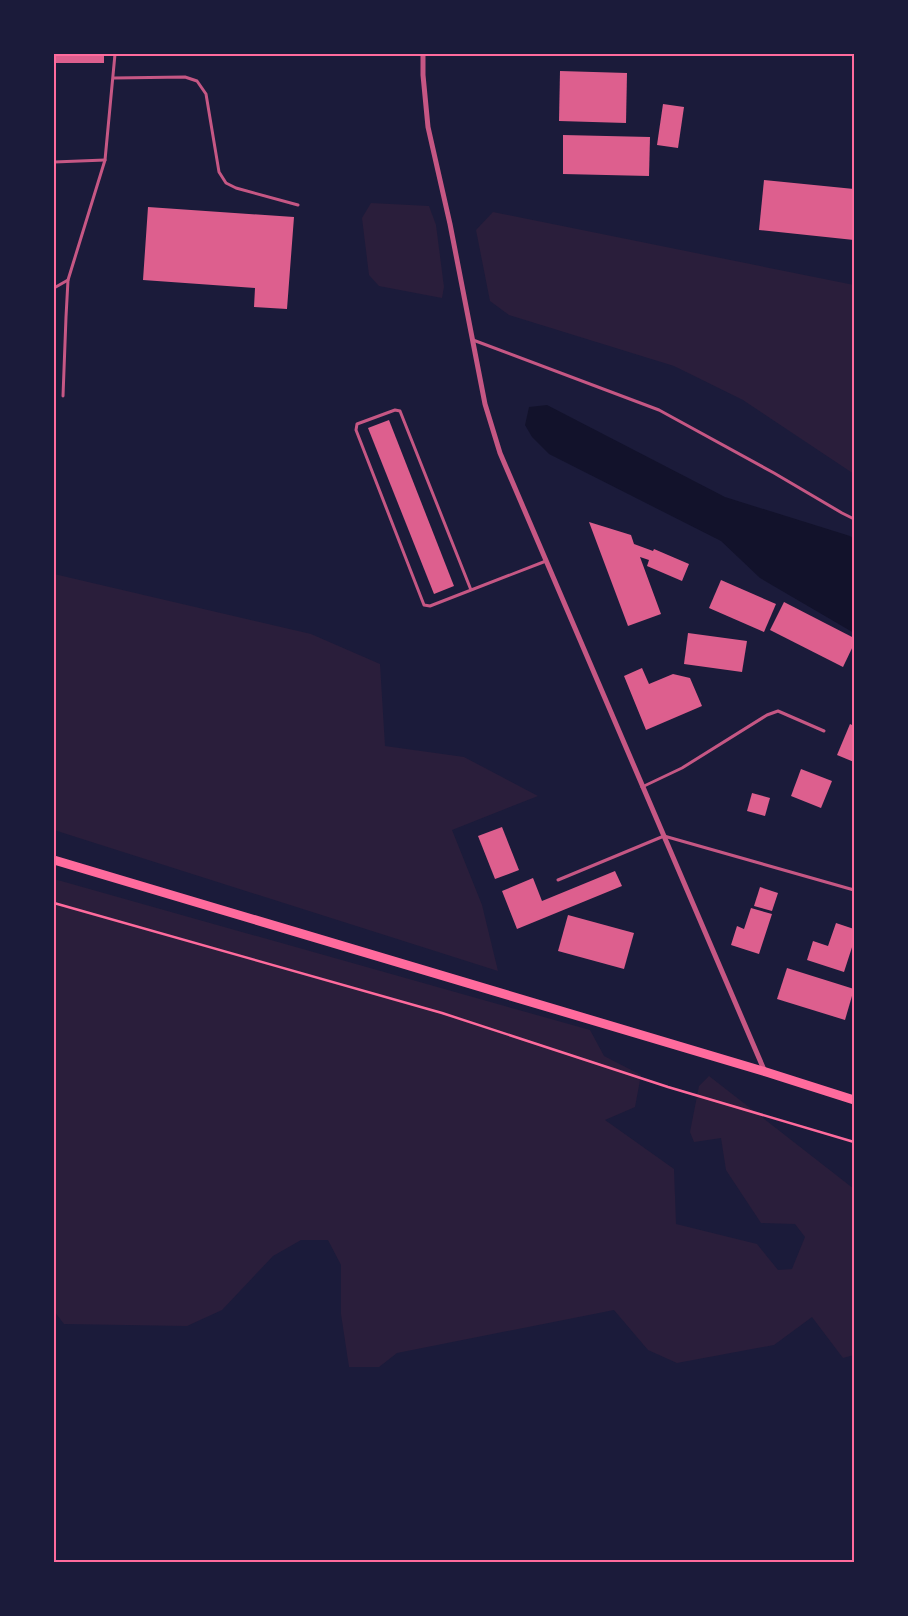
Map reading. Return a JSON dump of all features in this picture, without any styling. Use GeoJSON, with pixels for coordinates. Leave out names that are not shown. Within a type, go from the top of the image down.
{"type":"FeatureCollection","features":[{"type":"Feature","properties":{"kind":"main road"},"geometry":{"type":"LineString","coordinates":[[54,860],[766,1072],[854,1100]]}},
{"type":"Feature","properties":{"kind":"street"},"geometry":{"type":"LineString","coordinates":[[423,54],[428,126],[450,224],[485,404],[500,453],[766,1072]]}},
{"type":"Feature","properties":{"kind":"lane"},"geometry":{"type":"LineString","coordinates":[[63,396],[68,280],[105,160],[115,54]]}},
{"type":"Feature","properties":{"kind":"lane"},"geometry":{"type":"LineString","coordinates":[[114,78],[185,77],[198,81],[206,94],[218,172],[226,183],[236,188],[298,205]]}},
{"type":"Feature","properties":{"kind":"lane"},"geometry":{"type":"LineString","coordinates":[[54,162],[105,160]]}},
{"type":"Feature","properties":{"kind":"lane"},"geometry":{"type":"LineString","coordinates":[[54,288],[68,280]]}},
{"type":"Feature","properties":{"kind":"lane"},"geometry":{"type":"LineString","coordinates":[[472,340],[659,410],[854,518]]}},
{"type":"Feature","properties":{"kind":"lane"},"geometry":{"type":"LineString","coordinates":[[471,590],[400,411],[395,410],[357,424],[356,430],[424,605],[430,606],[546,561]]}},
{"type":"Feature","properties":{"kind":"lane"},"geometry":{"type":"LineString","coordinates":[[642,787],[682,768],[767,715],[778,711],[824,731]]}},
{"type":"Feature","properties":{"kind":"lane"},"geometry":{"type":"LineString","coordinates":[[558,880],[664,836],[854,890]]}},
{"type":"Feature","properties":{"kind":"path"},"geometry":{"type":"LineString","coordinates":[[54,903],[442,1013],[668,1086],[854,1142]]}},
{"type":"Feature","properties":{"kind":"shaded area"},"geometry":{"type":"Polygon","coordinates":[[[371,203],[429,206],[436,225],[444,287],[442,298],[379,286],[369,275],[362,218],[371,203]]]}},
{"type":"Feature","properties":{"kind":"shaded area"},"geometry":{"type":"Polygon","coordinates":[[[493,212],[854,285],[854,474],[743,400],[674,366],[509,315],[490,301],[476,230],[493,212]]]}},
{"type":"Feature","properties":{"kind":"shaded area"},"geometry":{"type":"Polygon","coordinates":[[[547,405],[725,497],[850,536],[854,539],[854,633],[760,578],[721,541],[549,454],[532,437],[525,425],[529,407],[547,405]]]}},
{"type":"Feature","properties":{"kind":"shaded area"},"geometry":{"type":"Polygon","coordinates":[[[54,574],[311,634],[380,664],[385,746],[464,757],[538,796],[452,830],[482,905],[498,971],[54,830],[54,574]]]}},
{"type":"Feature","properties":{"kind":"shaded area"},"geometry":{"type":"Polygon","coordinates":[[[54,879],[590,1030],[604,1056],[641,1075],[635,1107],[605,1120],[674,1169],[676,1224],[757,1244],[778,1270],[792,1269],[805,1237],[795,1224],[761,1223],[726,1170],[721,1138],[694,1142],[690,1132],[699,1086],[709,1076],[854,1189],[854,1355],[843,1358],[812,1317],[774,1345],[677,1363],[648,1350],[614,1310],[397,1353],[379,1367],[349,1367],[341,1314],[341,1265],[328,1240],[301,1240],[273,1256],[222,1310],[187,1326],[64,1324],[54,1311],[54,879]]]}},
{"type":"Feature","properties":{"kind":"building"},"geometry":{"type":"Polygon","coordinates":[[[54,54],[104,54],[104,63],[54,63],[54,54]]]}},
{"type":"Feature","properties":{"kind":"building"},"geometry":{"type":"Polygon","coordinates":[[[560,71],[627,73],[626,123],[559,121],[560,71]]]}},
{"type":"Feature","properties":{"kind":"building"},"geometry":{"type":"Polygon","coordinates":[[[663,104],[684,107],[678,148],[657,145],[663,104]]]}},
{"type":"Feature","properties":{"kind":"building"},"geometry":{"type":"Polygon","coordinates":[[[563,135],[650,137],[649,176],[563,174],[563,135]]]}},
{"type":"Feature","properties":{"kind":"building"},"geometry":{"type":"Polygon","coordinates":[[[764,180],[854,189],[854,240],[759,230],[764,180]]]}},
{"type":"Feature","properties":{"kind":"building"},"geometry":{"type":"Polygon","coordinates":[[[148,207],[294,217],[287,309],[254,307],[255,288],[143,280],[148,207]]]}},
{"type":"Feature","properties":{"kind":"building"},"geometry":{"type":"Polygon","coordinates":[[[389,420],[454,586],[434,594],[368,428],[389,420]]]}},
{"type":"Feature","properties":{"kind":"building"},"geometry":{"type":"Polygon","coordinates":[[[589,522],[631,535],[634,544],[653,551],[654,549],[689,564],[682,581],[647,566],[649,560],[640,557],[661,614],[628,626],[589,522]]]}},
{"type":"Feature","properties":{"kind":"building"},"geometry":{"type":"Polygon","coordinates":[[[721,580],[776,604],[764,632],[709,608],[721,580]]]}},
{"type":"Feature","properties":{"kind":"building"},"geometry":{"type":"Polygon","coordinates":[[[784,602],[854,638],[854,644],[843,667],[770,630],[784,602]]]}},
{"type":"Feature","properties":{"kind":"building"},"geometry":{"type":"Polygon","coordinates":[[[688,633],[747,641],[742,672],[684,664],[688,633]]]}},
{"type":"Feature","properties":{"kind":"building"},"geometry":{"type":"Polygon","coordinates":[[[642,668],[649,684],[673,674],[690,678],[702,706],[646,730],[624,676],[642,668]]]}},
{"type":"Feature","properties":{"kind":"building"},"geometry":{"type":"Polygon","coordinates":[[[850,724],[854,726],[854,762],[837,755],[850,724]]]}},
{"type":"Feature","properties":{"kind":"building"},"geometry":{"type":"Polygon","coordinates":[[[801,769],[832,781],[821,808],[791,796],[801,769]]]}},
{"type":"Feature","properties":{"kind":"building"},"geometry":{"type":"Polygon","coordinates":[[[752,793],[770,798],[765,816],[747,811],[752,793]]]}},
{"type":"Feature","properties":{"kind":"building"},"geometry":{"type":"Polygon","coordinates":[[[502,827],[519,870],[495,879],[478,836],[502,827]]]}},
{"type":"Feature","properties":{"kind":"building"},"geometry":{"type":"Polygon","coordinates":[[[615,871],[622,886],[517,929],[502,891],[533,878],[542,901],[615,871]]]}},
{"type":"Feature","properties":{"kind":"building"},"geometry":{"type":"Polygon","coordinates":[[[760,887],[778,893],[772,911],[754,906],[760,887]]]}},
{"type":"Feature","properties":{"kind":"building"},"geometry":{"type":"Polygon","coordinates":[[[751,908],[772,914],[759,954],[731,945],[737,926],[744,929],[751,908]]]}},
{"type":"Feature","properties":{"kind":"building"},"geometry":{"type":"Polygon","coordinates":[[[568,915],[634,933],[624,969],[558,951],[568,915]]]}},
{"type":"Feature","properties":{"kind":"building"},"geometry":{"type":"Polygon","coordinates":[[[836,923],[854,929],[854,941],[844,972],[807,960],[813,941],[828,946],[836,923]]]}},
{"type":"Feature","properties":{"kind":"building"},"geometry":{"type":"Polygon","coordinates":[[[787,968],[854,989],[845,1020],[777,999],[787,968]]]}}]}
